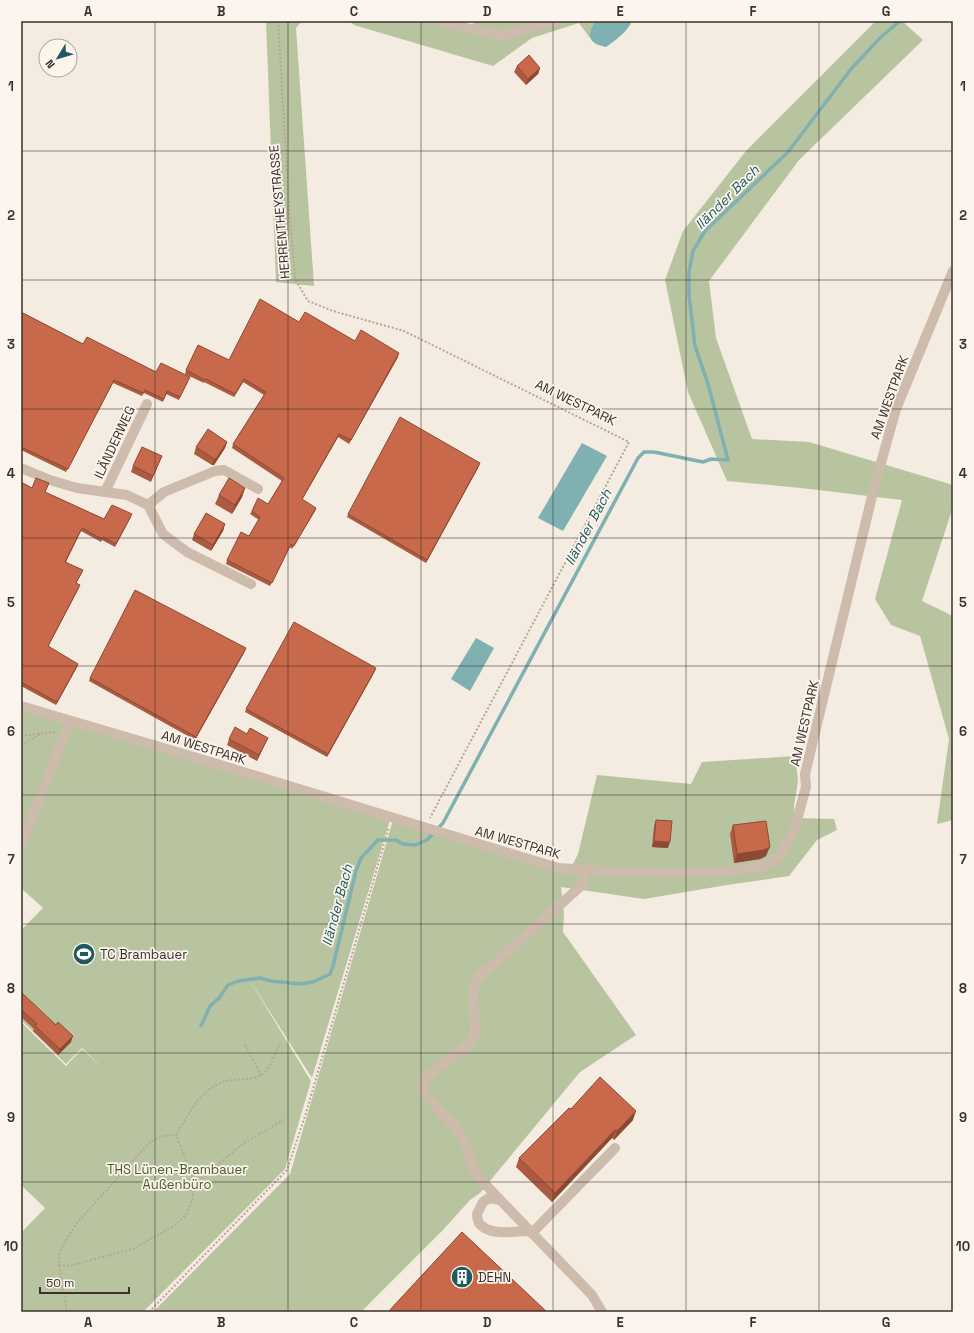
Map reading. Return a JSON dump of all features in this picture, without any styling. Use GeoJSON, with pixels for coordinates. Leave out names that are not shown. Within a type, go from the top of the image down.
{"type":"FeatureCollection","features":[{"type":"Feature","properties":{"kind":"street"},"geometry":{"type":"LineString","coordinates":[[439,21],[500,36],[555,21]]}},
{"type":"Feature","properties":{"kind":"street","name":"AM WESTPARK"},"geometry":{"type":"LineString","coordinates":[[21,706],[68,726],[204,760],[558,868],[623,872],[719,872],[760,868],[779,857],[794,831],[806,787],[805,774],[874,488],[896,409],[953,271]]}},
{"type":"Feature","properties":{"kind":"street","name":"ILÄNDERWEG"},"geometry":{"type":"LineString","coordinates":[[105,492],[147,404]]}},
{"type":"Feature","properties":{"kind":"street","name":"ILÄNDERWEG"},"geometry":{"type":"LineString","coordinates":[[21,468],[50,480],[76,488],[127,495],[148,506]]}},
{"type":"Feature","properties":{"kind":"street"},"geometry":{"type":"LineString","coordinates":[[251,584],[187,552],[163,534],[148,506],[164,492],[215,471],[224,470],[258,490]]}},
{"type":"Feature","properties":{"kind":"street"},"geometry":{"type":"LineString","coordinates":[[21,846],[68,726]]}},
{"type":"Feature","properties":{"kind":"street"},"geometry":{"type":"LineString","coordinates":[[583,870],[582,885],[478,978],[473,989],[475,1033],[470,1043],[426,1078],[422,1088],[428,1098],[456,1128],[467,1146],[471,1164],[480,1179],[592,1295],[602,1312]]}},
{"type":"Feature","properties":{"kind":"street"},"geometry":{"type":"LineString","coordinates":[[500,1200],[489,1198],[483,1202],[477,1214],[479,1223],[489,1230],[501,1232],[531,1232],[615,1148]]}},
{"type":"Feature","properties":{"kind":"path","name":"HERRENTHEYSTRASSE"},"geometry":{"type":"LineString","coordinates":[[278,21],[295,279],[308,301],[404,331],[423,340]]}},
{"type":"Feature","properties":{"kind":"path","name":"AM WESTPARK"},"geometry":{"type":"LineString","coordinates":[[423,340],[629,442],[427,828]]}},
{"type":"Feature","properties":{"kind":"path"},"geometry":{"type":"LineString","coordinates":[[21,736],[43,733],[68,726]]}},
{"type":"Feature","properties":{"kind":"path"},"geometry":{"type":"LineString","coordinates":[[21,745],[43,733]]}},
{"type":"Feature","properties":{"kind":"path"},"geometry":{"type":"LineString","coordinates":[[149,1312],[287,1170],[306,1113],[385,840]]}},
{"type":"Feature","properties":{"kind":"path"},"geometry":{"type":"LineString","coordinates":[[176,1135],[198,1101],[210,1089],[223,1082],[248,1080],[261,1075],[268,1070],[280,1043]]}},
{"type":"Feature","properties":{"kind":"path"},"geometry":{"type":"LineString","coordinates":[[245,1044],[261,1075]]}},
{"type":"Feature","properties":{"kind":"path"},"geometry":{"type":"LineString","coordinates":[[195,1184],[241,1145],[285,1119]]}},
{"type":"Feature","properties":{"kind":"path"},"geometry":{"type":"LineString","coordinates":[[59,1265],[69,1266],[133,1249],[175,1225],[186,1215],[192,1201],[195,1184],[176,1135]]}},
{"type":"Feature","properties":{"kind":"path"},"geometry":{"type":"LineString","coordinates":[[67,1312],[59,1265],[59,1253],[76,1224],[150,1142],[163,1136],[176,1135]]}},
{"type":"Feature","properties":{"kind":"green space"},"geometry":{"type":"Polygon","coordinates":[[[266,21],[302,21],[296,28],[314,286],[276,282],[266,21]]]}},
{"type":"Feature","properties":{"kind":"green space"},"geometry":{"type":"Polygon","coordinates":[[[349,21],[457,21],[471,25],[477,21],[596,21],[590,31],[590,38],[579,23],[532,38],[493,66],[354,25],[349,21]]]}},
{"type":"Feature","properties":{"kind":"green space"},"geometry":{"type":"Polygon","coordinates":[[[876,21],[902,21],[923,40],[799,160],[709,281],[716,338],[752,439],[809,442],[953,485],[953,507],[922,601],[953,616],[953,820],[937,824],[949,739],[920,636],[891,625],[875,599],[902,500],[727,481],[688,392],[665,280],[683,231],[746,151],[876,21]]]}},
{"type":"Feature","properties":{"kind":"green space","name":"THS Lünen-Brambauer Außenbüro"},"geometry":{"type":"Polygon","coordinates":[[[21,706],[390,820],[312,1078],[249,979],[311,1081],[285,1169],[143,1312],[21,1312],[21,1233],[45,1208],[21,1185],[21,1022],[66,1066],[82,1049],[105,1070],[82,1048],[66,1064],[21,1020],[21,930],[43,908],[21,888],[21,706]]]}},
{"type":"Feature","properties":{"kind":"green space"},"geometry":{"type":"Polygon","coordinates":[[[795,756],[798,781],[794,806],[795,818],[834,819],[837,830],[817,840],[789,876],[644,899],[561,887],[564,913],[563,932],[636,1035],[580,1072],[480,1193],[470,1200],[442,1231],[361,1312],[153,1312],[290,1174],[393,820],[569,869],[567,876],[578,854],[597,775],[691,784],[702,762],[795,756]]]}},
{"type":"Feature","properties":{"kind":"water"},"geometry":{"type":"Polygon","coordinates":[[[596,21],[632,21],[617,39],[606,47],[596,44],[590,38],[591,31],[596,21]]]}},
{"type":"Feature","properties":{"kind":"water"},"geometry":{"type":"Polygon","coordinates":[[[582,443],[607,456],[563,531],[538,518],[582,443]]]}},
{"type":"Feature","properties":{"kind":"water"},"geometry":{"type":"Polygon","coordinates":[[[476,638],[494,648],[470,691],[451,679],[476,638]]]}},
{"type":"Feature","properties":{"kind":"building"},"geometry":{"type":"Polygon","coordinates":[[[529,55],[540,68],[528,79],[517,66],[529,55]]]}},
{"type":"Feature","properties":{"kind":"building"},"geometry":{"type":"Polygon","coordinates":[[[260,299],[299,322],[305,312],[355,341],[361,330],[399,353],[351,440],[339,434],[302,499],[316,508],[294,546],[291,544],[272,583],[227,560],[241,532],[249,536],[260,517],[252,511],[258,498],[268,504],[284,478],[233,444],[266,392],[244,379],[235,394],[186,370],[198,345],[229,360],[260,299]]]}},
{"type":"Feature","properties":{"kind":"building"},"geometry":{"type":"Polygon","coordinates":[[[21,312],[83,344],[87,337],[156,372],[161,363],[190,377],[180,397],[167,391],[164,399],[145,390],[143,393],[114,380],[68,469],[21,447],[21,312]]]}},
{"type":"Feature","properties":{"kind":"building"},"geometry":{"type":"Polygon","coordinates":[[[400,417],[480,463],[427,560],[348,514],[400,417]]]}},
{"type":"Feature","properties":{"kind":"building"},"geometry":{"type":"Polygon","coordinates":[[[208,429],[227,442],[216,459],[196,447],[208,429]]]}},
{"type":"Feature","properties":{"kind":"building"},"geometry":{"type":"Polygon","coordinates":[[[142,447],[162,456],[153,476],[133,466],[142,447]]]}},
{"type":"Feature","properties":{"kind":"building"},"geometry":{"type":"Polygon","coordinates":[[[36,478],[49,483],[45,492],[104,519],[112,505],[132,514],[116,544],[103,537],[102,539],[82,528],[65,562],[83,570],[76,583],[80,585],[48,646],[78,664],[57,702],[21,682],[21,482],[32,488],[36,478]]]}},
{"type":"Feature","properties":{"kind":"building"},"geometry":{"type":"Polygon","coordinates":[[[229,478],[245,488],[235,505],[219,495],[229,478]]]}},
{"type":"Feature","properties":{"kind":"building"},"geometry":{"type":"Polygon","coordinates":[[[206,513],[225,524],[213,545],[194,534],[206,513]]]}},
{"type":"Feature","properties":{"kind":"building"},"geometry":{"type":"Polygon","coordinates":[[[135,590],[246,648],[196,737],[90,678],[135,590]]]}},
{"type":"Feature","properties":{"kind":"building"},"geometry":{"type":"Polygon","coordinates":[[[294,622],[376,668],[328,754],[246,709],[294,622]]]}},
{"type":"Feature","properties":{"kind":"building"},"geometry":{"type":"Polygon","coordinates":[[[235,727],[247,734],[250,728],[268,738],[259,755],[229,739],[235,727]]]}},
{"type":"Feature","properties":{"kind":"building"},"geometry":{"type":"Polygon","coordinates":[[[656,820],[672,821],[670,842],[654,841],[656,820]]]}},
{"type":"Feature","properties":{"kind":"building"},"geometry":{"type":"Polygon","coordinates":[[[766,821],[770,847],[764,850],[737,854],[733,825],[766,821]]]}},
{"type":"Feature","properties":{"kind":"building"},"geometry":{"type":"Polygon","coordinates":[[[22,993],[56,1025],[58,1022],[73,1036],[60,1049],[35,1026],[37,1024],[21,1009],[22,993]]]}},
{"type":"Feature","properties":{"kind":"building"},"geometry":{"type":"Polygon","coordinates":[[[600,1077],[636,1111],[617,1131],[616,1129],[555,1193],[519,1158],[569,1108],[571,1109],[600,1077]]]}},
{"type":"Feature","properties":{"kind":"building","name":"DEHN"},"geometry":{"type":"Polygon","coordinates":[[[462,1232],[547,1312],[388,1312],[462,1232]]]}},
{"type":"Feature","properties":{"kind":"waterway","name":"Iländer Bach"},"geometry":{"type":"LineString","coordinates":[[201,1026],[210,1006],[219,998],[228,985],[238,981],[260,978],[271,981],[300,984],[313,982],[330,974],[356,871],[361,858],[378,840],[396,840],[403,844],[415,845],[427,840],[443,823],[638,458],[644,452],[654,452],[703,462],[711,459],[728,460],[708,384],[695,346],[689,295],[689,272],[693,251],[705,231],[788,152],[851,69],[881,37],[900,21]]}},
{"type":"Feature","properties":{"kind":"place","name":"TC Brambauer"},"geometry":{"type":"Point","coordinates":[84,954]}},
{"type":"Feature","properties":{"kind":"place","name":"DEHN"},"geometry":{"type":"Point","coordinates":[462,1277]}}]}
